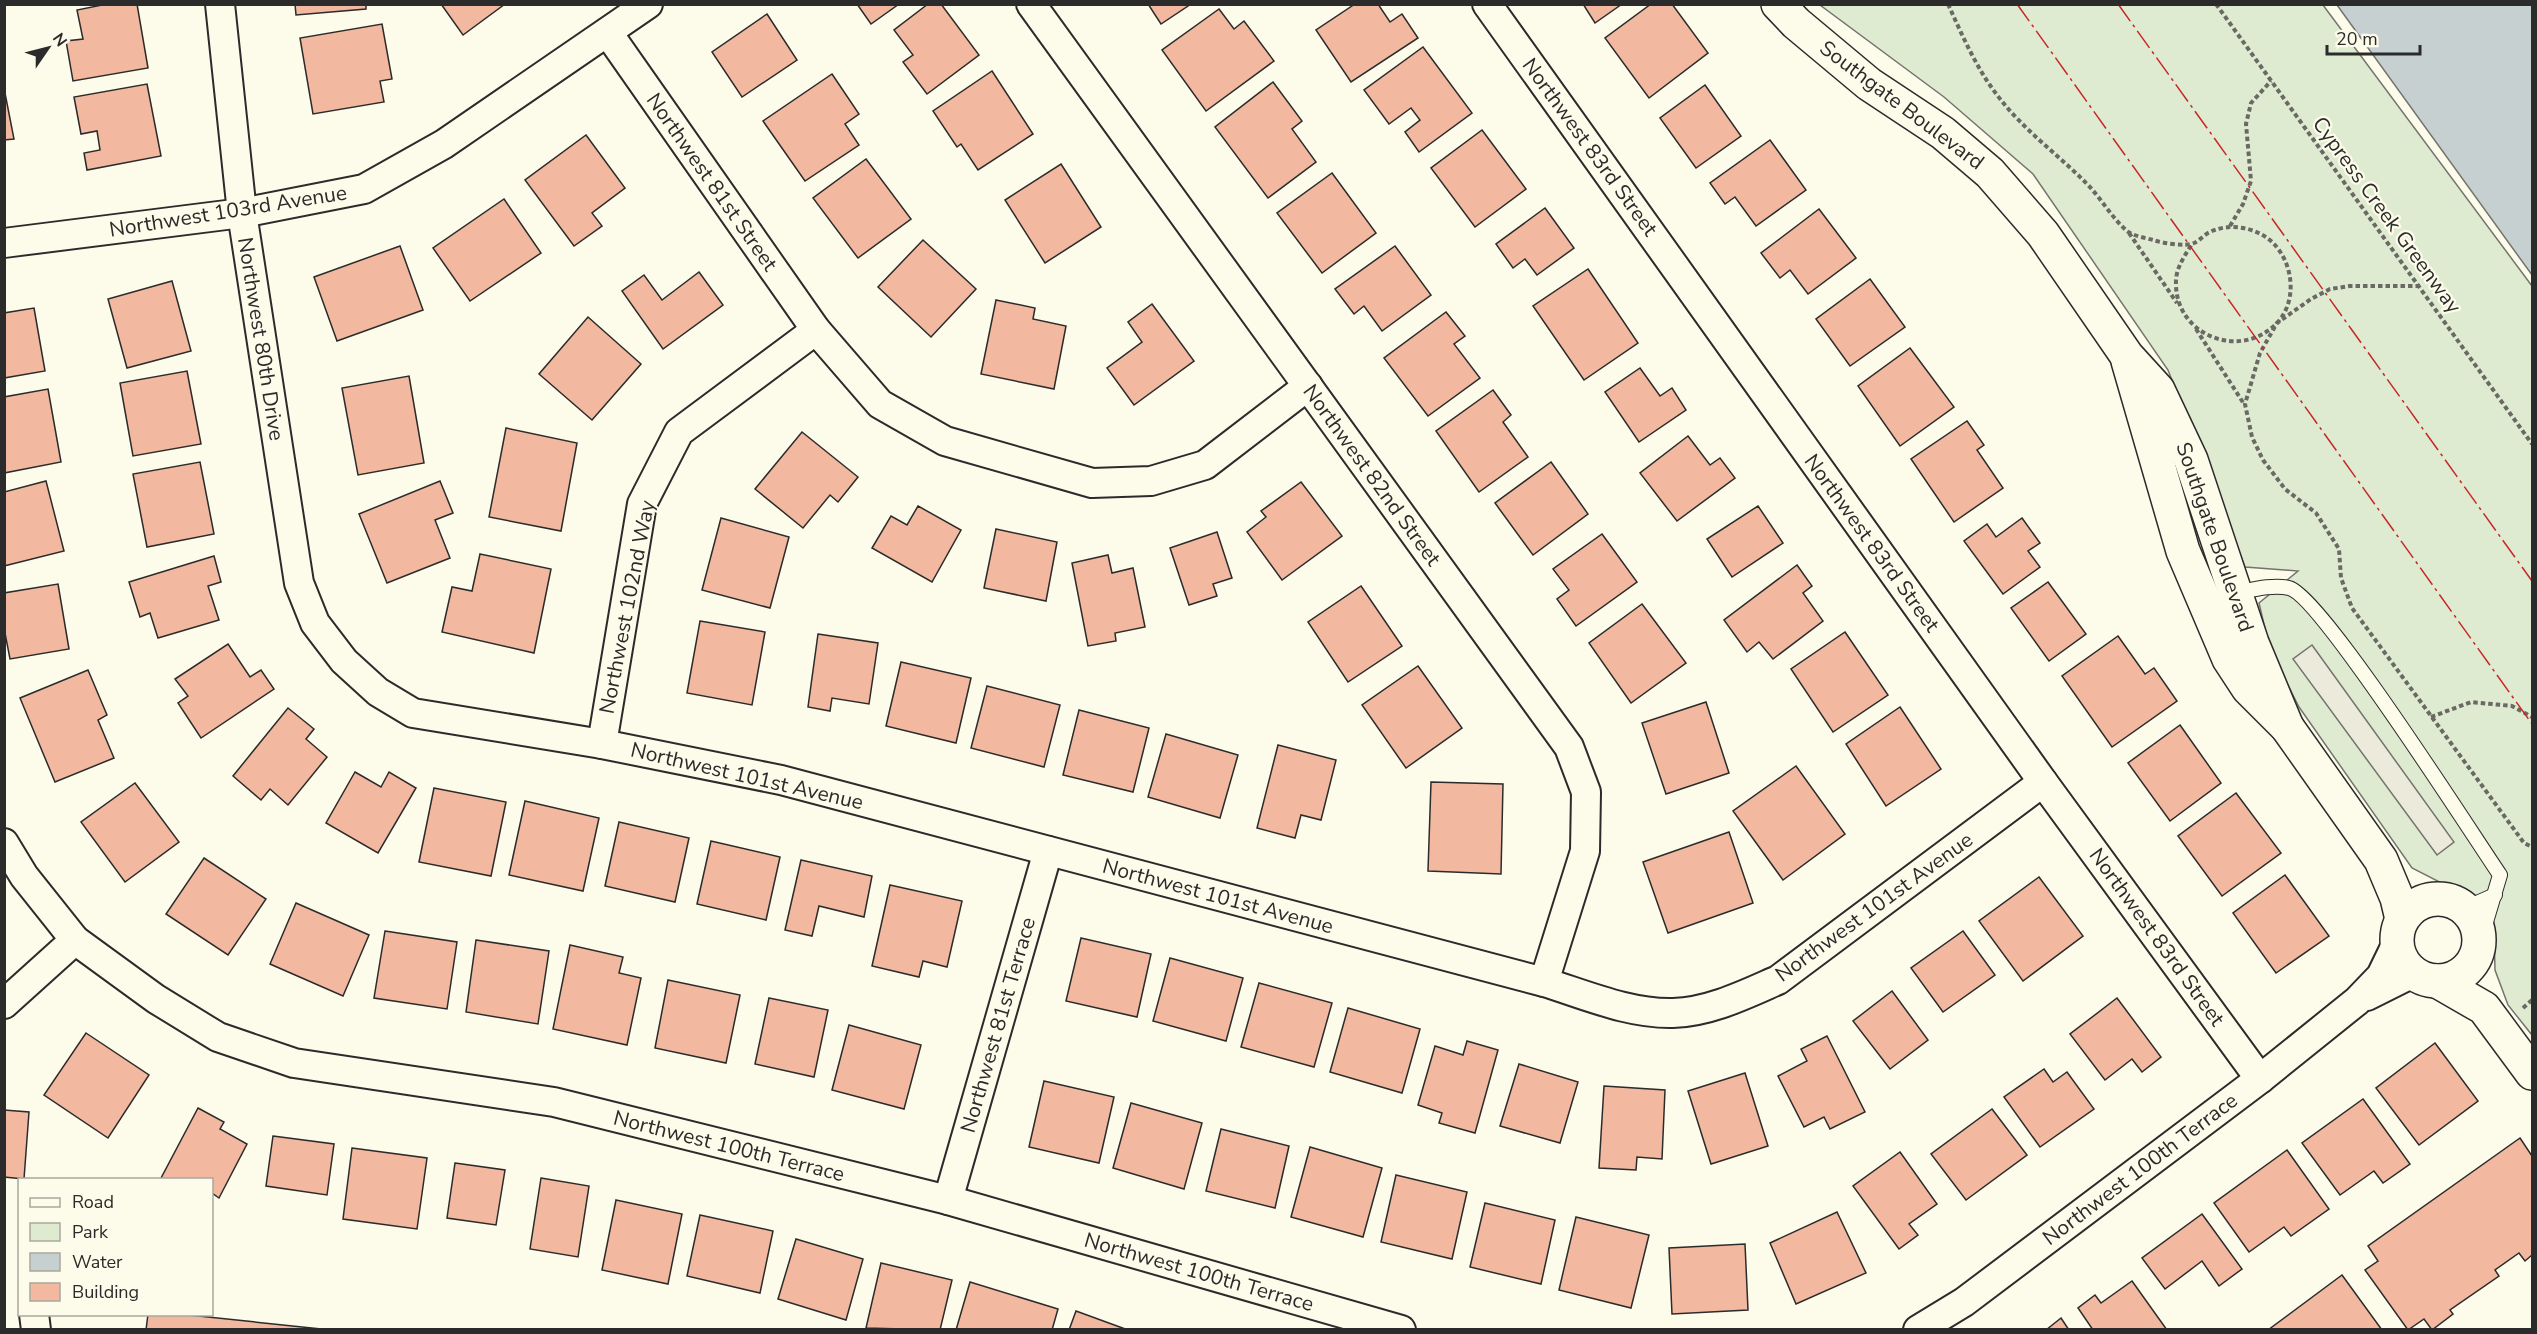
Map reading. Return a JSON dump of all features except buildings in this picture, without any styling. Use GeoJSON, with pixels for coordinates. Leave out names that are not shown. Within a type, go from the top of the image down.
{"type":"FeatureCollection","features":[{"type":"Feature","properties":{"kind":"street","name":"Northwest 80th Drive"},"geometry":{"type":"LineString","coordinates":[[220,4],[242,213],[299,583],[315,624],[344,661]]}},
{"type":"Feature","properties":{"kind":"street","name":"Northwest 103rd Avenue"},"geometry":{"type":"LineString","coordinates":[[4,243],[242,213],[364,189],[444,144],[648,4]]}},
{"type":"Feature","properties":{"kind":"street","name":"Northwest 82nd Street"},"geometry":{"type":"LineString","coordinates":[[1030,4],[1569,747],[1586,792],[1585,851],[1544,982]]}},
{"type":"Feature","properties":{"kind":"street","name":"Northwest 83rd Street"},"geometry":{"type":"LineString","coordinates":[[1487,4],[2043,782],[2260,1079]]}},
{"type":"Feature","properties":{"kind":"street","name":"Southgate Boulevard"},"geometry":{"type":"LineString","coordinates":[[1778,4],[1796,23],[1869,84],[1942,133],[1990,172],[2043,234],[2127,356],[2158,390],[2174,422],[2217,534],[2235,594],[2287,727]]}},
{"type":"Feature","properties":{"kind":"street","name":"Northwest 81st Street"},"geometry":{"type":"LineString","coordinates":[[608,33],[816,330],[880,404],[945,441],[1092,483],[1151,481],[1205,465],[1308,386]]}},
{"type":"Feature","properties":{"kind":"street","name":"Northwest 102nd Way"},"geometry":{"type":"LineString","coordinates":[[602,744],[642,504],[652,483],[679,432],[816,330]]}},
{"type":"Feature","properties":{"kind":"street","name":"Southgate Boulevard"},"geometry":{"type":"LineString","coordinates":[[2127,356],[2171,510],[2203,602],[2229,659],[2248,688],[2287,727],[2381,861],[2397,898],[2399,931]]}},
{"type":"Feature","properties":{"kind":"street","name":"Northwest 101st Avenue"},"geometry":{"type":"LineString","coordinates":[[344,661],[378,692],[413,713],[602,744],[781,780],[1544,982],[1625,1008],[1674,1013],[1730,1002],[1778,980],[2043,782]]}},
{"type":"Feature","properties":{"kind":"street","name":"Northwest 100th Terrace"},"geometry":{"type":"LineString","coordinates":[[4,843],[24,876],[75,940],[156,999],[218,1037],[294,1063],[554,1102],[948,1200],[1401,1329]]}},
{"type":"Feature","properties":{"kind":"street","name":"Northwest 81st Terrace"},"geometry":{"type":"LineString","coordinates":[[948,1200],[1048,851]]}},
{"type":"Feature","properties":{"kind":"street","name":"Southgate Boulevard"},"geometry":{"type":"LineString","coordinates":[[2381,861],[2449,902]]}},
{"type":"Feature","properties":{"kind":"street"},"geometry":{"type":"LineString","coordinates":[[2532,1049],[2491,1017],[2405,965],[2399,931],[2417,904],[2449,902],[2471,915],[2478,928],[2476,953],[2491,1017],[2532,1073]]}},
{"type":"Feature","properties":{"kind":"street","name":"Northwest 100th Terrace"},"geometry":{"type":"LineString","coordinates":[[1918,1329],[1964,1302],[2260,1079],[2357,1001],[2381,976],[2399,931]]}},
{"type":"Feature","properties":{"kind":"street"},"geometry":{"type":"LineString","coordinates":[[4,1004],[75,940]]}},
{"type":"Feature","properties":{"kind":"street"},"geometry":{"type":"LineString","coordinates":[[2425,977],[2450,980],[2476,953]]}},
{"type":"Feature","properties":{"kind":"street","name":"Northwest 100th Terrace"},"geometry":{"type":"LineString","coordinates":[[2357,1001],[2425,977]]}},
{"type":"Feature","properties":{"kind":"lane"},"geometry":{"type":"LineString","coordinates":[[2235,594],[2254,589],[2290,588],[2314,606],[2343,643],[2500,875],[2476,953]]}},
{"type":"Feature","properties":{"kind":"lane"},"geometry":{"type":"LineString","coordinates":[[2449,902],[2477,903],[2495,895]]}},
{"type":"Feature","properties":{"kind":"path"},"geometry":{"type":"LineString","coordinates":[[1948,4],[1968,49],[2001,100],[2090,187],[2128,232],[2180,306],[2245,404],[2252,437],[2263,460],[2285,489],[2316,513],[2339,549],[2341,578],[2352,608],[2524,843],[2532,847]]}},
{"type":"Feature","properties":{"kind":"path","name":"Cypress Creek Greenway"},"geometry":{"type":"LineString","coordinates":[[2216,4],[2532,444]]}},
{"type":"Feature","properties":{"kind":"path"},"geometry":{"type":"LineString","coordinates":[[2230,227],[2251,181],[2246,124],[2252,103],[2271,81]]}},
{"type":"Feature","properties":{"kind":"path"},"geometry":{"type":"LineString","coordinates":[[2180,306],[2175,284],[2180,262],[2192,244],[2210,232],[2230,227],[2252,230],[2272,242],[2286,260],[2291,282],[2288,304],[2260,353],[2245,404]]}},
{"type":"Feature","properties":{"kind":"path"},"geometry":{"type":"LineString","coordinates":[[2128,232],[2155,241],[2192,244]]}},
{"type":"Feature","properties":{"kind":"path"},"geometry":{"type":"LineString","coordinates":[[2195,328],[2215,339],[2237,342],[2259,337],[2311,299],[2330,290],[2374,284],[2420,286]]}},
{"type":"Feature","properties":{"kind":"path"},"geometry":{"type":"LineString","coordinates":[[2431,717],[2471,702],[2512,705],[2532,717]]}},
{"type":"Feature","properties":{"kind":"green space"},"geometry":{"type":"Polygon","coordinates":[[[1820,5],[2323,5],[2532,286],[2532,1035],[2508,1005],[2495,970],[2494,930],[2465,895],[2412,868],[2299,707],[2270,650],[2259,603],[2298,571],[2245,567],[2168,370],[2033,174],[1944,97],[1820,5]]]}},
{"type":"Feature","properties":{"kind":"shaded area"},"geometry":{"type":"Polygon","coordinates":[[[2312,645],[2454,842],[2437,855],[2293,659],[2312,645]]]}},
{"type":"Feature","properties":{"kind":"water"},"geometry":{"type":"Polygon","coordinates":[[[2337,5],[2532,5],[2532,275],[2337,5]]]}},
{"type":"Feature","properties":{"kind":"power"},"geometry":{"type":"LineString","coordinates":[[2017,4],[2532,724]]}},
{"type":"Feature","properties":{"kind":"power"},"geometry":{"type":"LineString","coordinates":[[2118,4],[2532,581]]}}]}
